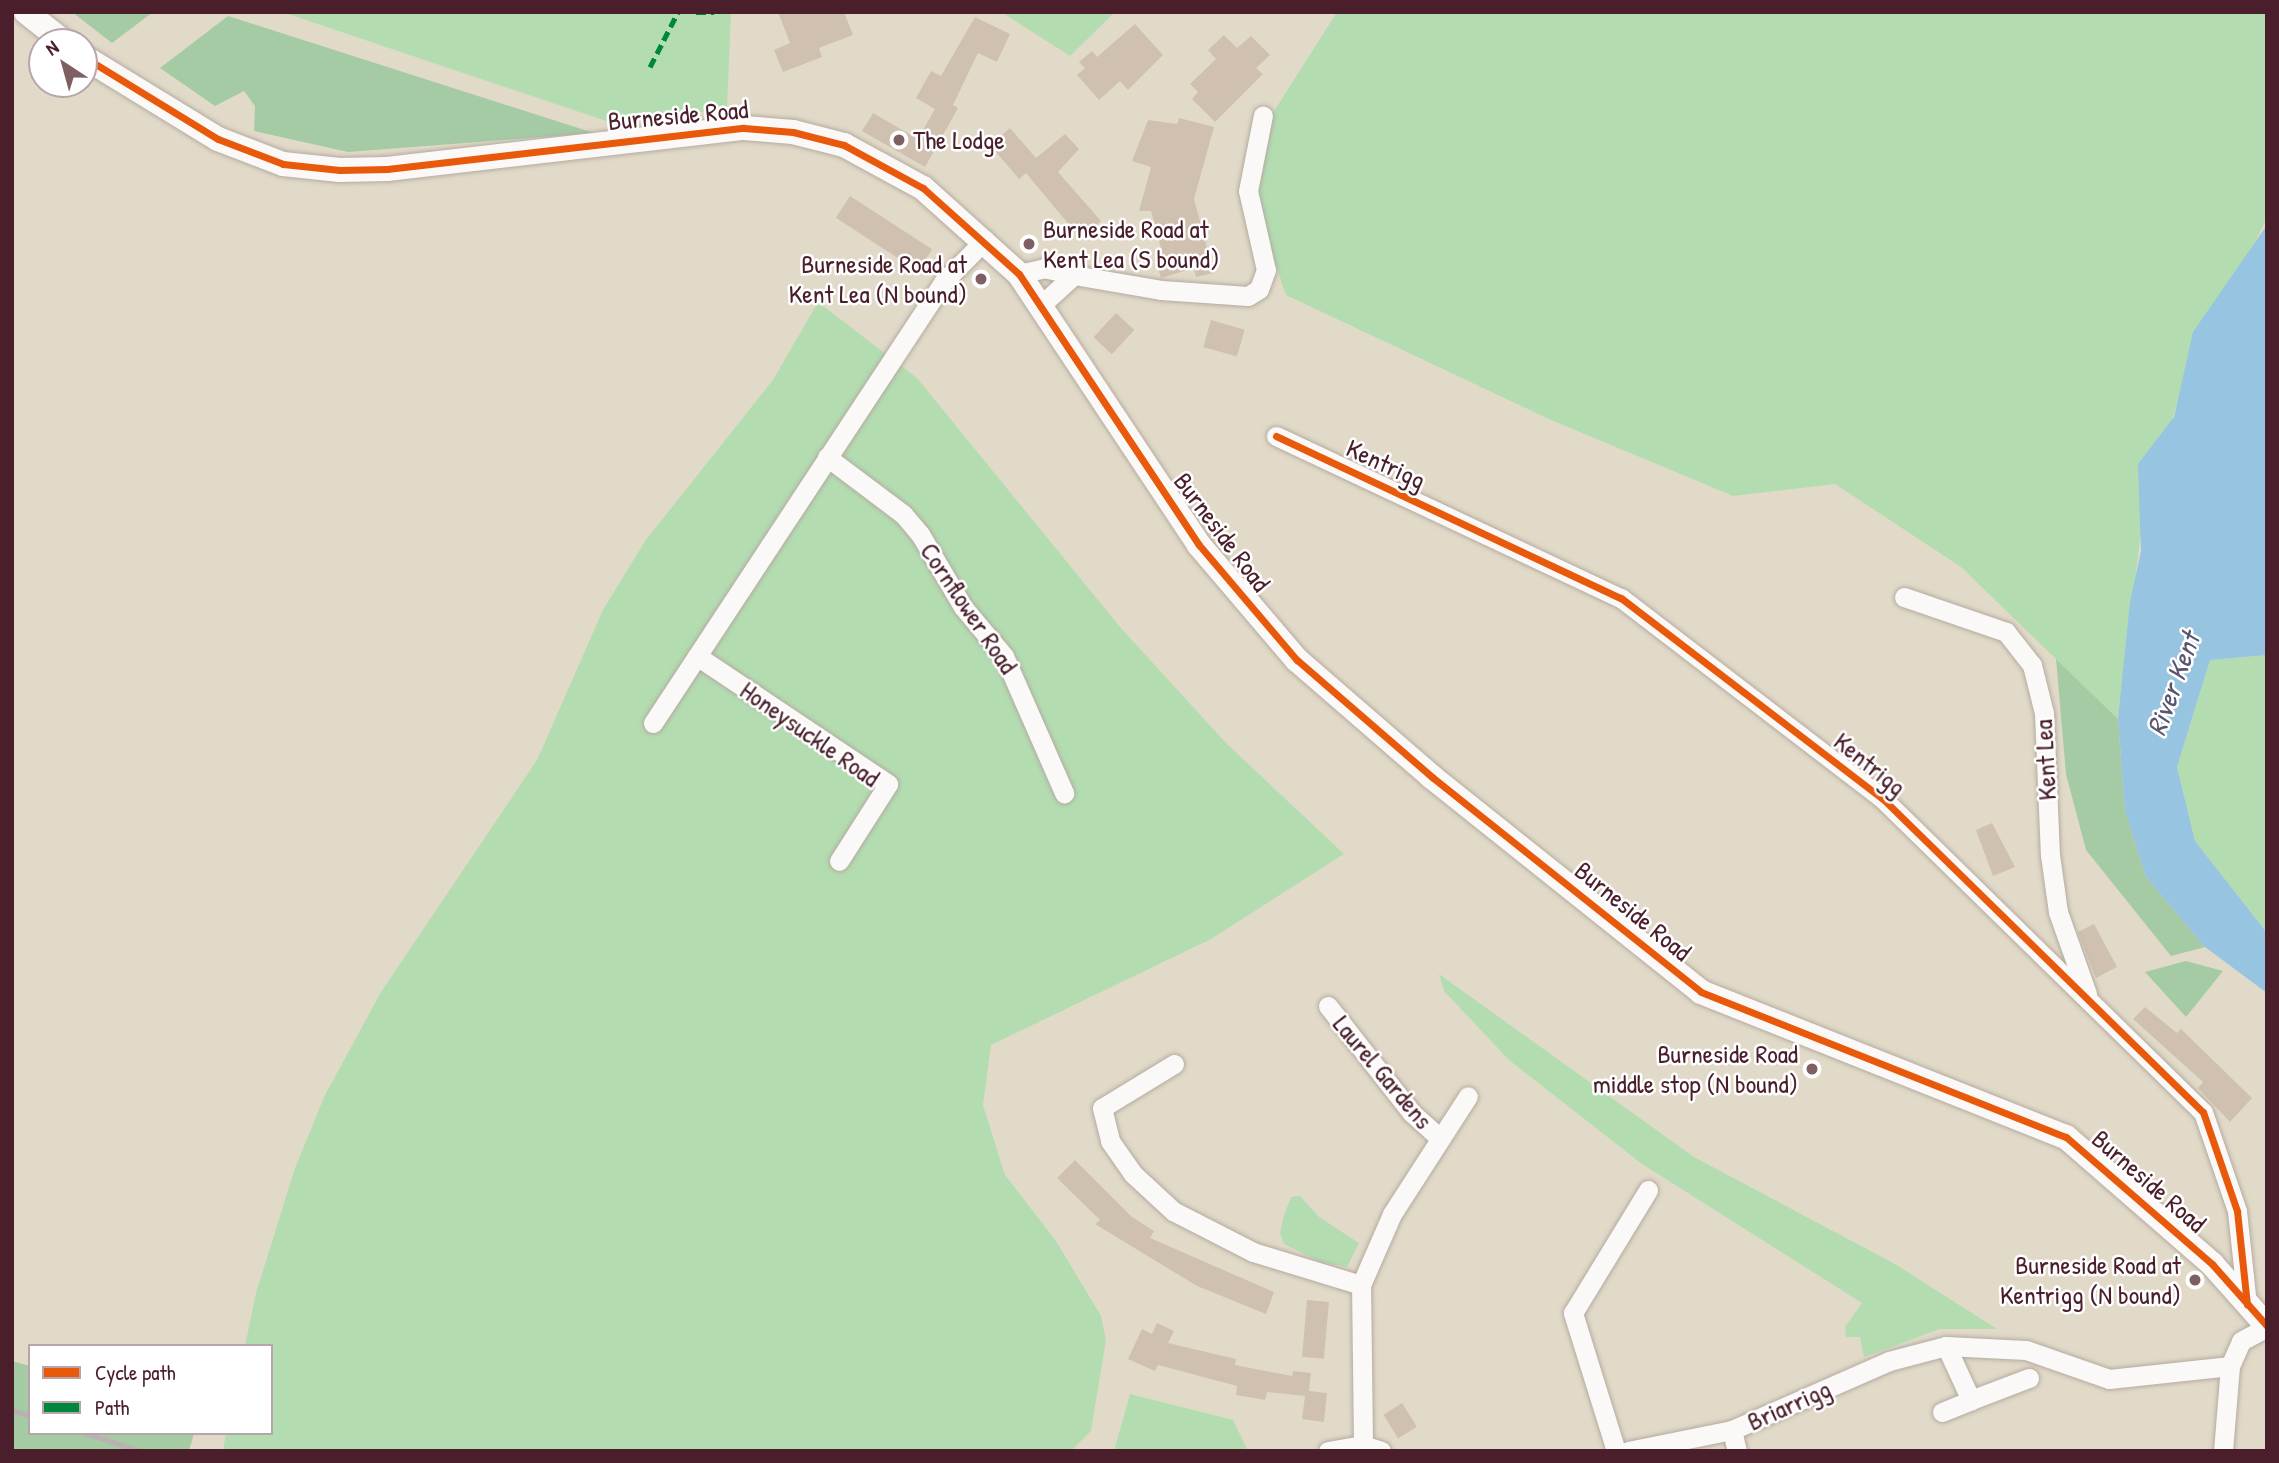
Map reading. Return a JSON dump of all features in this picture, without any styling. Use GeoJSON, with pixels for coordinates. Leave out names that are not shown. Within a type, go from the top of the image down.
{"type":"FeatureCollection","features":[{"type":"Feature","properties":{"kind":"street"},"geometry":{"type":"LineString","coordinates":[[26,12],[46,28]]}},
{"type":"Feature","properties":{"kind":"street","name":"Burneside Road"},"geometry":{"type":"LineString","coordinates":[[98,66],[218,139],[283,164],[340,170],[387,169],[702,131],[793,132],[844,145],[923,188],[985,240],[1019,274],[1199,545],[1297,660],[1432,777],[1701,992],[2066,1137],[2212,1264],[2267,1327]]}},
{"type":"Feature","properties":{"kind":"street"},"geometry":{"type":"LineString","coordinates":[[1019,274],[1044,268],[1161,290],[1248,296],[1259,289],[1266,270],[1248,191],[1263,115]]}},
{"type":"Feature","properties":{"kind":"street"},"geometry":{"type":"LineString","coordinates":[[653,723],[944,281],[985,240]]}},
{"type":"Feature","properties":{"kind":"street"},"geometry":{"type":"LineString","coordinates":[[1041,304],[1074,275]]}},
{"type":"Feature","properties":{"kind":"street","name":"Kentrigg"},"geometry":{"type":"LineString","coordinates":[[1276,436],[1621,598],[1882,798],[2203,1112],[2237,1211],[2247,1304]]}},
{"type":"Feature","properties":{"kind":"street","name":"Cornflower Road"},"geometry":{"type":"LineString","coordinates":[[827,457],[903,514],[920,534],[963,607],[1016,678],[1064,793]]}},
{"type":"Feature","properties":{"kind":"street","name":"Kent Lea"},"geometry":{"type":"LineString","coordinates":[[1904,597],[2006,632],[2032,665],[2044,713],[2050,855],[2058,912],[2090,1000]]}},
{"type":"Feature","properties":{"kind":"street","name":"Honeysuckle Road"},"geometry":{"type":"LineString","coordinates":[[697,656],[888,784],[838,861]]}},
{"type":"Feature","properties":{"kind":"street","name":"Laurel Gardens"},"geometry":{"type":"LineString","coordinates":[[1328,1006],[1412,1113],[1439,1137]]}},
{"type":"Feature","properties":{"kind":"street"},"geometry":{"type":"LineString","coordinates":[[1174,1064],[1102,1108],[1110,1141],[1132,1173],[1173,1211],[1253,1252],[1361,1285]]}},
{"type":"Feature","properties":{"kind":"street","name":"Laurel Gardens"},"geometry":{"type":"LineString","coordinates":[[1372,1448],[1361,1285],[1392,1214],[1439,1137],[1468,1096]]}},
{"type":"Feature","properties":{"kind":"street"},"geometry":{"type":"LineString","coordinates":[[1616,1451],[1573,1313],[1648,1190]]}},
{"type":"Feature","properties":{"kind":"street"},"geometry":{"type":"LineString","coordinates":[[2223,1451],[2230,1366],[2241,1341],[2267,1327]]}},
{"type":"Feature","properties":{"kind":"street"},"geometry":{"type":"LineString","coordinates":[[1946,1346],[1971,1400]]}},
{"type":"Feature","properties":{"kind":"street","name":"Briarrigg"},"geometry":{"type":"LineString","coordinates":[[1628,1451],[1731,1430],[1889,1361],[1946,1346],[2026,1350],[2109,1379],[2230,1366]]}},
{"type":"Feature","properties":{"kind":"street"},"geometry":{"type":"LineString","coordinates":[[1942,1412],[2029,1378]]}},
{"type":"Feature","properties":{"kind":"street"},"geometry":{"type":"LineString","coordinates":[[1731,1430],[1737,1451]]}},
{"type":"Feature","properties":{"kind":"street"},"geometry":{"type":"LineString","coordinates":[[1328,1451],[1372,1448]]}},
{"type":"Feature","properties":{"kind":"green space"},"geometry":{"type":"Polygon","coordinates":[[[72,12],[153,12],[112,43],[98,32],[98,28],[93,28],[72,12]]]}},
{"type":"Feature","properties":{"kind":"green space"},"geometry":{"type":"Polygon","coordinates":[[[282,12],[731,12],[727,109],[609,122],[282,12]]]}},
{"type":"Feature","properties":{"kind":"green space"},"geometry":{"type":"Polygon","coordinates":[[[1001,12],[1115,12],[1070,56],[1001,12]]]}},
{"type":"Feature","properties":{"kind":"green space"},"geometry":{"type":"Polygon","coordinates":[[[1337,12],[2267,12],[2267,218],[2180,392],[2141,532],[2118,719],[1961,567],[1835,484],[1733,496],[1551,420],[1286,295],[1257,212],[1255,192],[1271,116],[1337,12]]]}},
{"type":"Feature","properties":{"kind":"green space"},"geometry":{"type":"Polygon","coordinates":[[[228,16],[594,133],[348,152],[254,131],[255,106],[244,91],[215,106],[160,68],[228,16]]]}},
{"type":"Feature","properties":{"kind":"green space"},"geometry":{"type":"Polygon","coordinates":[[[818,302],[917,378],[1120,627],[1226,743],[1344,854],[1211,939],[991,1045],[983,1105],[1005,1175],[1056,1241],[1101,1316],[1106,1340],[1091,1431],[1071,1451],[223,1451],[226,1435],[273,1435],[273,1344],[245,1344],[256,1293],[295,1168],[325,1095],[381,992],[537,760],[603,610],[645,541],[773,380],[818,302]]]}},
{"type":"Feature","properties":{"kind":"green space"},"geometry":{"type":"Polygon","coordinates":[[[2267,655],[2267,933],[2195,841],[2177,767],[2210,660],[2267,655]]]}},
{"type":"Feature","properties":{"kind":"green space"},"geometry":{"type":"Polygon","coordinates":[[[2056,659],[2118,719],[2125,811],[2146,877],[2205,947],[2171,956],[2086,850],[2066,774],[2056,659]]]}},
{"type":"Feature","properties":{"kind":"green space"},"geometry":{"type":"Polygon","coordinates":[[[2186,961],[2223,971],[2186,1017],[2145,972],[2186,961]]]}},
{"type":"Feature","properties":{"kind":"green space"},"geometry":{"type":"Polygon","coordinates":[[[1439,974],[1694,1157],[1895,1264],[1997,1329],[1940,1329],[1864,1357],[1860,1337],[1846,1337],[1845,1327],[1862,1303],[1642,1164],[1509,1060],[1444,991],[1439,974]]]}},
{"type":"Feature","properties":{"kind":"green space"},"geometry":{"type":"Polygon","coordinates":[[[1300,1196],[1319,1217],[1359,1243],[1347,1267],[1320,1262],[1284,1244],[1280,1233],[1284,1215],[1291,1197],[1300,1196]]]}},
{"type":"Feature","properties":{"kind":"green space"},"geometry":{"type":"Polygon","coordinates":[[[12,1361],[28,1365],[28,1435],[193,1435],[189,1451],[12,1451],[12,1361]]]}},
{"type":"Feature","properties":{"kind":"green space"},"geometry":{"type":"Polygon","coordinates":[[[1130,1394],[1233,1420],[1248,1451],[1114,1451],[1130,1394]]]}},
{"type":"Feature","properties":{"kind":"water","name":"River Kent"},"geometry":{"type":"Polygon","coordinates":[[[2267,225],[2267,655],[2210,660],[2177,767],[2195,841],[2267,933],[2267,993],[2205,947],[2146,877],[2125,811],[2118,719],[2130,602],[2141,551],[2138,464],[2174,417],[2193,332],[2267,225]]]}},
{"type":"Feature","properties":{"kind":"building"},"geometry":{"type":"Polygon","coordinates":[[[778,12],[844,12],[853,35],[819,48],[822,57],[783,72],[774,50],[790,43],[778,12]]]}},
{"type":"Feature","properties":{"kind":"building"},"geometry":{"type":"Polygon","coordinates":[[[975,17],[1010,34],[997,62],[978,53],[953,105],[958,108],[925,167],[862,131],[873,113],[918,139],[935,109],[916,98],[931,71],[941,76],[975,17]]]}},
{"type":"Feature","properties":{"kind":"building"},"geometry":{"type":"Polygon","coordinates":[[[1135,24],[1163,55],[1128,90],[1120,81],[1099,100],[1077,75],[1085,68],[1079,62],[1092,51],[1097,57],[1135,24]]]}},
{"type":"Feature","properties":{"kind":"building"},"geometry":{"type":"Polygon","coordinates":[[[1224,35],[1237,48],[1251,36],[1270,55],[1256,68],[1263,74],[1215,122],[1192,99],[1198,92],[1190,84],[1216,59],[1208,50],[1224,35]]]}},
{"type":"Feature","properties":{"kind":"building"},"geometry":{"type":"Polygon","coordinates":[[[1179,118],[1214,127],[1194,199],[1214,273],[1196,277],[1194,268],[1161,278],[1155,258],[1163,256],[1151,211],[1139,211],[1151,167],[1132,161],[1148,120],[1177,124],[1179,118]]]}},
{"type":"Feature","properties":{"kind":"building"},"geometry":{"type":"Polygon","coordinates":[[[1010,128],[1036,158],[1065,134],[1079,149],[1058,172],[1101,221],[1081,239],[1026,173],[1019,179],[990,145],[1010,128]]]}},
{"type":"Feature","properties":{"kind":"building"},"geometry":{"type":"Polygon","coordinates":[[[850,196],[932,249],[918,271],[836,218],[850,196]]]}},
{"type":"Feature","properties":{"kind":"building"},"geometry":{"type":"Polygon","coordinates":[[[1116,313],[1134,330],[1112,354],[1093,337],[1116,313]]]}},
{"type":"Feature","properties":{"kind":"building"},"geometry":{"type":"Polygon","coordinates":[[[1211,320],[1245,330],[1237,357],[1203,347],[1211,320]]]}},
{"type":"Feature","properties":{"kind":"building"},"geometry":{"type":"Polygon","coordinates":[[[1992,823],[2015,867],[1993,876],[1976,830],[1992,823]]]}},
{"type":"Feature","properties":{"kind":"building"},"geometry":{"type":"Polygon","coordinates":[[[2094,924],[2117,967],[2096,978],[2078,932],[2094,924]]]}},
{"type":"Feature","properties":{"kind":"building"},"geometry":{"type":"Polygon","coordinates":[[[2145,1007],[2177,1033],[2181,1029],[2252,1098],[2230,1122],[2198,1088],[2203,1082],[2133,1019],[2145,1007]]]}},
{"type":"Feature","properties":{"kind":"building"},"geometry":{"type":"Polygon","coordinates":[[[1075,1160],[1132,1217],[1154,1231],[1150,1238],[1274,1292],[1266,1314],[1197,1286],[1095,1224],[1100,1220],[1057,1178],[1075,1160]]]}},
{"type":"Feature","properties":{"kind":"building"},"geometry":{"type":"Polygon","coordinates":[[[1307,1300],[1329,1302],[1324,1359],[1302,1357],[1307,1300]]]}},
{"type":"Feature","properties":{"kind":"building"},"geometry":{"type":"Polygon","coordinates":[[[1157,1323],[1174,1331],[1168,1343],[1236,1359],[1235,1365],[1292,1376],[1293,1371],[1311,1373],[1309,1391],[1327,1393],[1324,1422],[1302,1419],[1305,1396],[1267,1392],[1265,1400],[1236,1395],[1237,1386],[1158,1365],[1155,1371],[1128,1359],[1142,1329],[1152,1334],[1157,1323]]]}},
{"type":"Feature","properties":{"kind":"building"},"geometry":{"type":"Polygon","coordinates":[[[1402,1403],[1417,1427],[1398,1438],[1383,1415],[1402,1403]]]}},
{"type":"Feature","properties":{"kind":"railway"},"geometry":{"type":"LineString","coordinates":[[12,1410],[28,1415]]}},
{"type":"Feature","properties":{"kind":"railway"},"geometry":{"type":"LineString","coordinates":[[91,1435],[141,1451]]}},
{"type":"Feature","properties":{"kind":"marked path"},"geometry":{"type":"LineString","coordinates":[[650,67],[678,12]]}},
{"type":"Feature","properties":{"kind":"marked path"},"geometry":{"type":"LineString","coordinates":[[696,12],[714,12]]}},
{"type":"Feature","properties":{"kind":"cycle path"},"geometry":{"type":"LineString","coordinates":[[98,66],[218,139],[283,164],[340,170],[387,169],[744,128],[793,132],[844,145],[923,188],[1019,274],[1199,545],[1297,660],[1432,777],[1701,992],[2066,1137],[2212,1264],[2267,1326]]}},
{"type":"Feature","properties":{"kind":"cycle path"},"geometry":{"type":"LineString","coordinates":[[1276,436],[1621,598],[1882,798],[2203,1112],[2237,1211],[2247,1304]]}},
{"type":"Feature","properties":{"kind":"place","name":"The Lodge"},"geometry":{"type":"Point","coordinates":[899,140]}},
{"type":"Feature","properties":{"kind":"place","name":"Burneside Road at Kent Lea (S bound)"},"geometry":{"type":"Point","coordinates":[1029,244]}},
{"type":"Feature","properties":{"kind":"place","name":"Burneside Road at Kent Lea (N bound)"},"geometry":{"type":"Point","coordinates":[981,279]}},
{"type":"Feature","properties":{"kind":"place","name":"Burneside Road middle stop (N bound)"},"geometry":{"type":"Point","coordinates":[1812,1069]}},
{"type":"Feature","properties":{"kind":"place","name":"Burneside Road at Kentrigg (N bound)"},"geometry":{"type":"Point","coordinates":[2195,1280]}}]}
